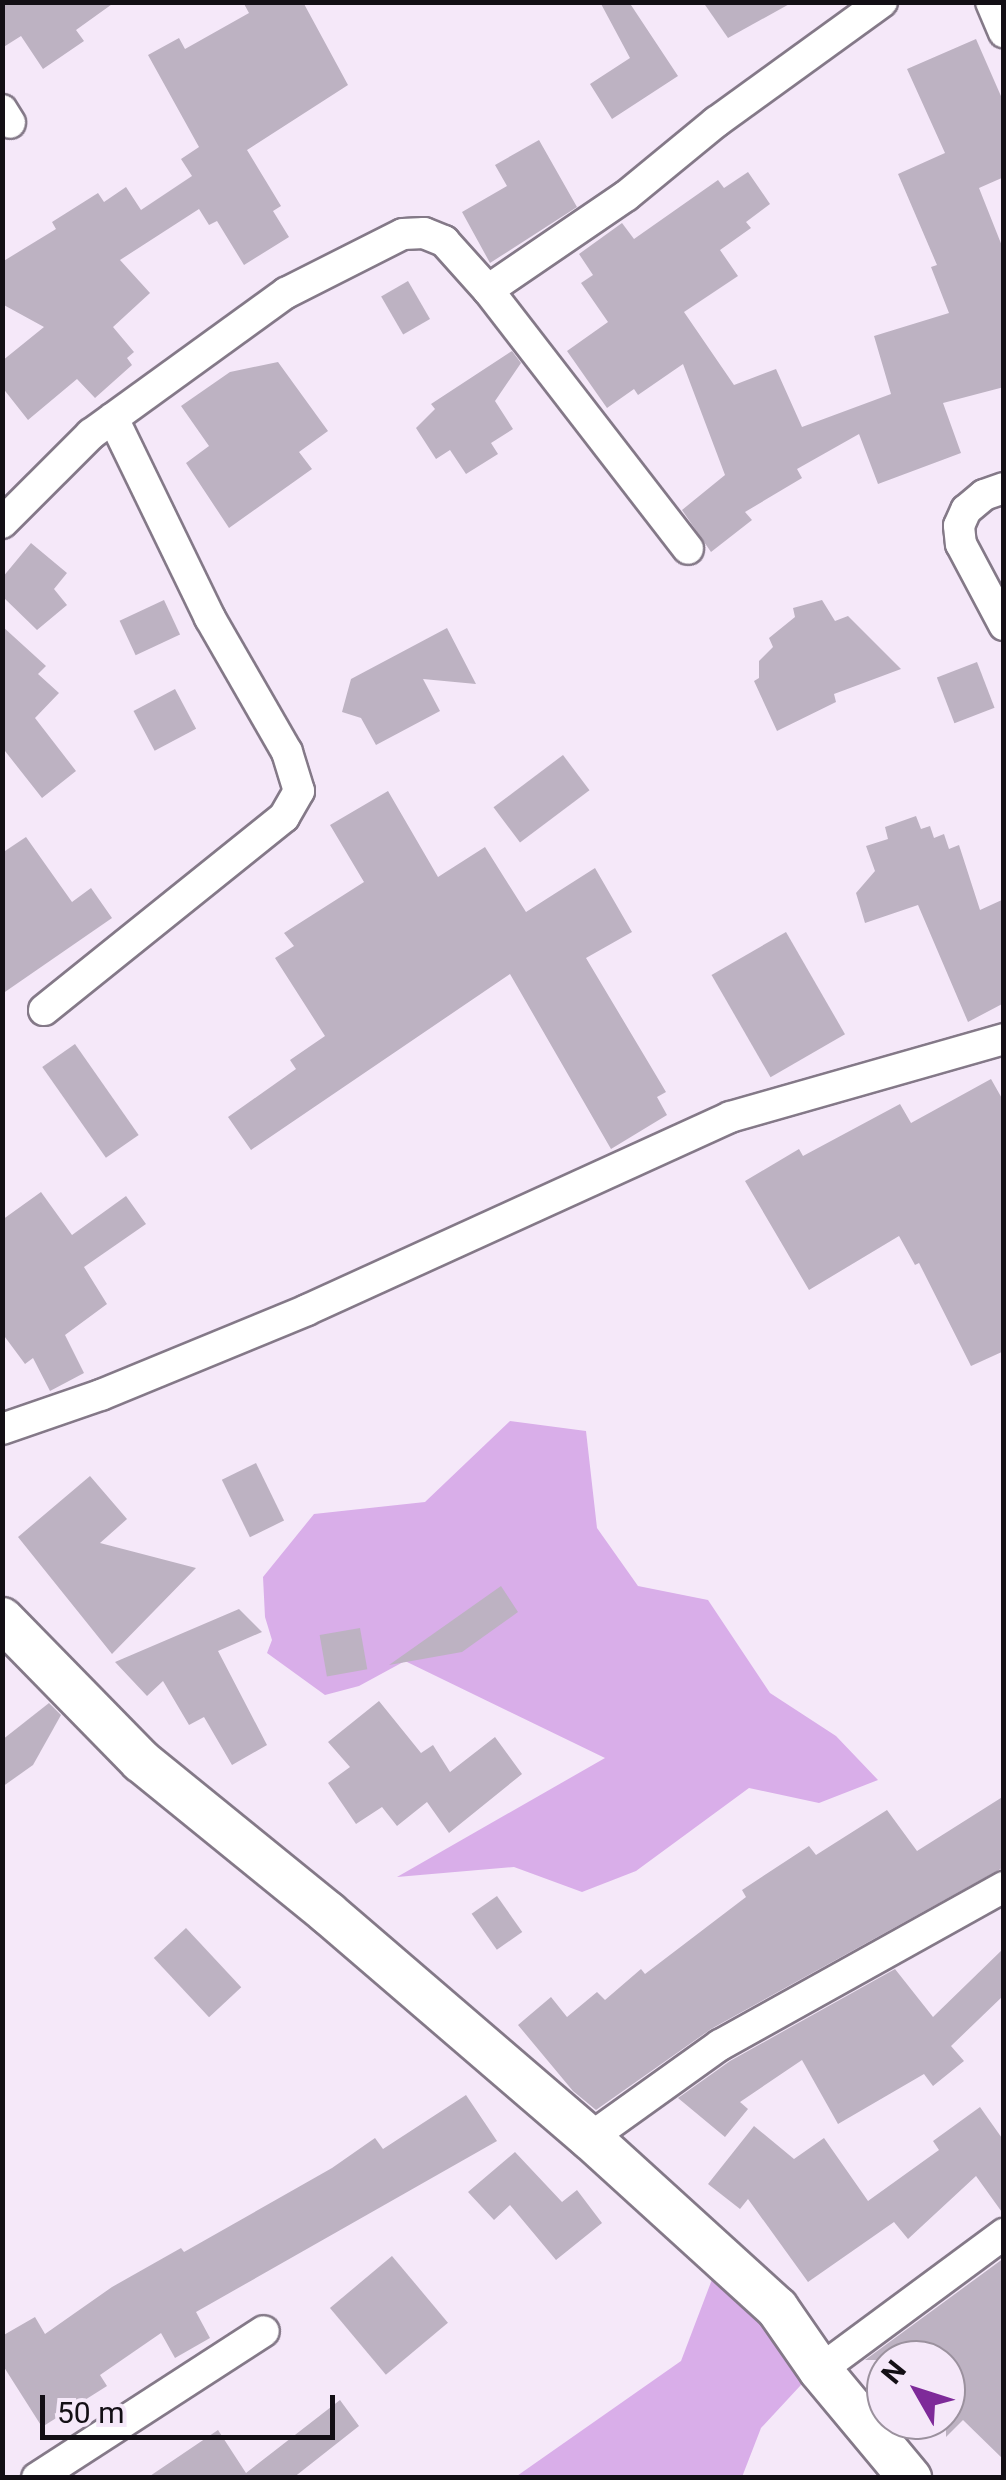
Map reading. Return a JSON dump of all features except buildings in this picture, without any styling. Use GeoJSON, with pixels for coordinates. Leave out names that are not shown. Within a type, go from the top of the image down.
{"type":"FeatureCollection","features":[{"type":"Feature","properties":{"kind":"street"},"geometry":{"type":"LineString","coordinates":[[488,290],[626,196],[716,122],[882,2]]}},
{"type":"Feature","properties":{"kind":"street"},"geometry":{"type":"LineString","coordinates":[[991,2],[1004,32]]}},
{"type":"Feature","properties":{"kind":"street"},"geometry":{"type":"LineString","coordinates":[[2,524],[90,434],[286,293],[403,234],[424,233],[444,242],[488,290],[688,549]]}},
{"type":"Feature","properties":{"kind":"street"},"geometry":{"type":"LineString","coordinates":[[44,1010],[284,817],[299,791],[287,752],[210,618],[113,418]]}},
{"type":"Feature","properties":{"kind":"street"},"geometry":{"type":"LineString","coordinates":[[1004,488],[984,495],[966,510],[959,526],[961,544],[1004,625]]}},
{"type":"Feature","properties":{"kind":"street"},"geometry":{"type":"LineString","coordinates":[[2,1429],[102,1395],[306,1310],[730,1117],[1004,1039]]}},
{"type":"Feature","properties":{"kind":"street"},"geometry":{"type":"LineString","coordinates":[[2,1620],[140,1762],[328,1913],[590,2138],[777,2308],[820,2370],[910,2478]]}},
{"type":"Feature","properties":{"kind":"street"},"geometry":{"type":"LineString","coordinates":[[590,2138],[720,2045],[1004,1887]]}},
{"type":"Feature","properties":{"kind":"street"},"geometry":{"type":"LineString","coordinates":[[820,2370],[1004,2234]]}},
{"type":"Feature","properties":{"kind":"street"},"geometry":{"type":"LineString","coordinates":[[37,2478],[264,2331]]}},
{"type":"Feature","properties":{"kind":"shaded area"},"geometry":{"type":"Polygon","coordinates":[[[510,1421],[586,1431],[597,1528],[638,1586],[708,1600],[770,1693],[836,1736],[878,1780],[819,1803],[749,1788],[636,1871],[582,1892],[514,1867],[397,1877],[605,1758],[405,1661],[359,1686],[325,1695],[267,1653],[272,1640],[265,1617],[263,1577],[314,1514],[425,1502],[510,1421]]]}},
{"type":"Feature","properties":{"kind":"shaded area"},"geometry":{"type":"Polygon","coordinates":[[[719,2261],[813,2372],[761,2428],[742,2477],[514,2478],[681,2361],[719,2261]]]}}]}
